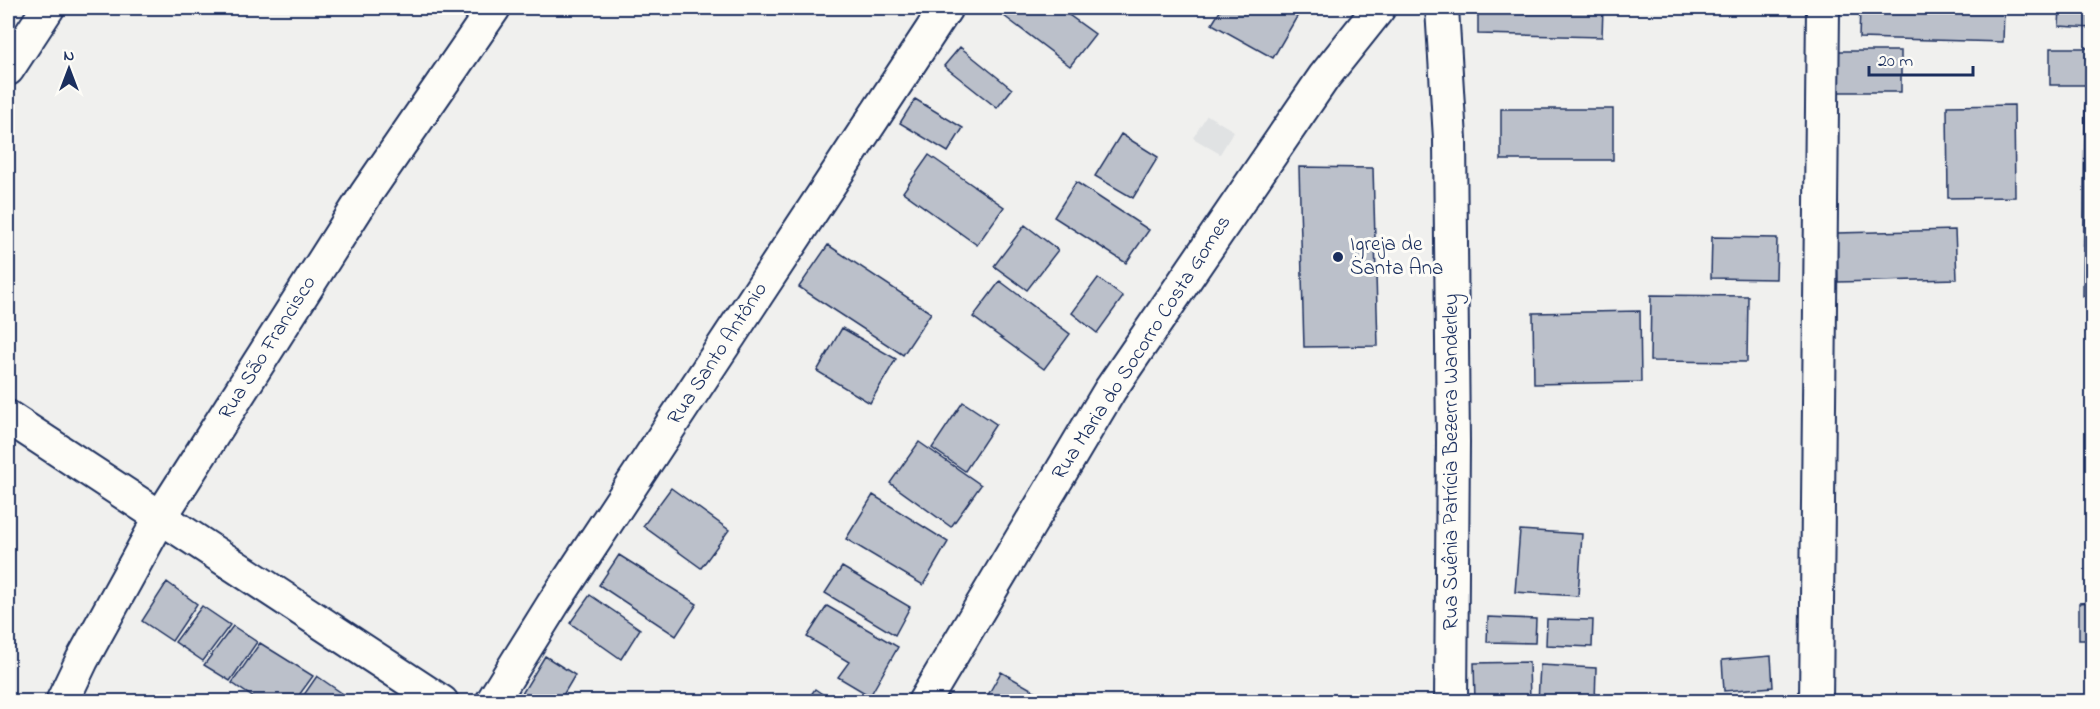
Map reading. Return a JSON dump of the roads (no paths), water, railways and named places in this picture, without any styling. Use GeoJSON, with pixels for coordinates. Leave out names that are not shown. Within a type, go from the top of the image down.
{"type":"FeatureCollection","features":[{"type":"Feature","properties":{"kind":"street"},"geometry":{"type":"LineString","coordinates":[[8,69],[48,8]]}},
{"type":"Feature","properties":{"kind":"street","name":"Rua São Francisco"},"geometry":{"type":"LineString","coordinates":[[62,702],[82,660],[160,518],[366,194],[494,8]]}},
{"type":"Feature","properties":{"kind":"street","name":"Rua Santo Antônio"},"geometry":{"type":"LineString","coordinates":[[492,702],[553,604],[946,8]]}},
{"type":"Feature","properties":{"kind":"street","name":"Rua Maria do Socorro Costa Gomes"},"geometry":{"type":"LineString","coordinates":[[924,702],[1110,390],[1324,77],[1379,8]]}},
{"type":"Feature","properties":{"kind":"street","name":"Rua Suênia Patrícia Bezerra Wanderley"},"geometry":{"type":"LineString","coordinates":[[1442,8],[1450,139],[1453,442],[1451,702]]}},
{"type":"Feature","properties":{"kind":"street"},"geometry":{"type":"LineString","coordinates":[[1816,702],[1823,8]]}},
{"type":"Feature","properties":{"kind":"street"},"geometry":{"type":"LineString","coordinates":[[8,417],[442,702]]}},
{"type":"Feature","properties":{"kind":"place","name":"Igreja de Santa Ana"},"geometry":{"type":"Point","coordinates":[1338,257]}}]}
